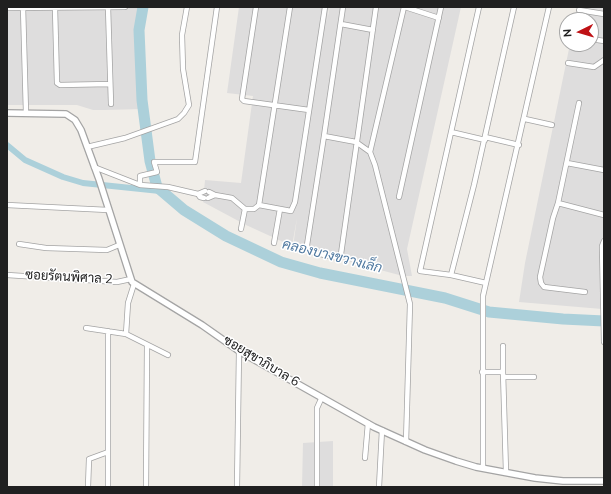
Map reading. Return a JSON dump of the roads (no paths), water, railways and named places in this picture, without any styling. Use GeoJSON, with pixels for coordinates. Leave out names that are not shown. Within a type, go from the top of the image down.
{"type":"FeatureCollection","features":[{"type":"Feature","properties":{"kind":"street"},"geometry":{"type":"LineString","coordinates":[[108,7],[110,104]]}},
{"type":"Feature","properties":{"kind":"street"},"geometry":{"type":"LineString","coordinates":[[7,8],[125,7]]}},
{"type":"Feature","properties":{"kind":"street"},"geometry":{"type":"LineString","coordinates":[[87,147],[125,138],[178,119],[189,105],[183,70],[182,35],[187,7]]}},
{"type":"Feature","properties":{"kind":"street"},"geometry":{"type":"LineString","coordinates":[[140,184],[140,176],[157,171],[154,162],[195,162],[217,7]]}},
{"type":"Feature","properties":{"kind":"street"},"geometry":{"type":"LineString","coordinates":[[256,7],[242,97],[244,101],[275,104],[309,110]]}},
{"type":"Feature","properties":{"kind":"street"},"geometry":{"type":"LineString","coordinates":[[198,194],[207,191],[215,195],[232,198],[245,209],[254,209],[259,205],[290,7]]}},
{"type":"Feature","properties":{"kind":"street"},"geometry":{"type":"LineString","coordinates":[[259,205],[291,211],[296,202],[324,7]]}},
{"type":"Feature","properties":{"kind":"street"},"geometry":{"type":"LineString","coordinates":[[343,7],[306,244],[311,252],[334,258],[338,258],[341,254],[376,7]]}},
{"type":"Feature","properties":{"kind":"street"},"geometry":{"type":"LineString","coordinates":[[370,152],[404,7],[439,18]]}},
{"type":"Feature","properties":{"kind":"street"},"geometry":{"type":"LineString","coordinates":[[399,197],[441,7]]}},
{"type":"Feature","properties":{"kind":"street"},"geometry":{"type":"LineString","coordinates":[[479,7],[420,271],[451,275],[486,283]]}},
{"type":"Feature","properties":{"kind":"street"},"geometry":{"type":"LineString","coordinates":[[451,275],[485,138],[514,7]]}},
{"type":"Feature","properties":{"kind":"street"},"geometry":{"type":"LineString","coordinates":[[483,468],[483,296],[550,7]]}},
{"type":"Feature","properties":{"kind":"street"},"geometry":{"type":"LineString","coordinates":[[23,8],[26,113]]}},
{"type":"Feature","properties":{"kind":"street"},"geometry":{"type":"LineString","coordinates":[[55,8],[57,83],[60,85],[110,84]]}},
{"type":"Feature","properties":{"kind":"street"},"geometry":{"type":"LineString","coordinates":[[579,10],[604,14]]}},
{"type":"Feature","properties":{"kind":"street"},"geometry":{"type":"LineString","coordinates":[[340,24],[373,30]]}},
{"type":"Feature","properties":{"kind":"street"},"geometry":{"type":"LineString","coordinates":[[568,63],[594,68],[604,60]]}},
{"type":"Feature","properties":{"kind":"street"},"geometry":{"type":"LineString","coordinates":[[579,103],[558,203],[553,218],[541,283],[544,287],[585,292]]}},
{"type":"Feature","properties":{"kind":"street"},"geometry":{"type":"LineString","coordinates":[[7,113],[50,113],[71,116],[78,123],[102,188],[119,245],[133,282],[128,303],[126,334]]}},
{"type":"Feature","properties":{"kind":"street"},"geometry":{"type":"LineString","coordinates":[[525,118],[552,125]]}},
{"type":"Feature","properties":{"kind":"street"},"geometry":{"type":"LineString","coordinates":[[451,132],[519,145]]}},
{"type":"Feature","properties":{"kind":"street"},"geometry":{"type":"LineString","coordinates":[[324,136],[356,142],[370,152],[375,165],[410,304],[406,442]]}},
{"type":"Feature","properties":{"kind":"street"},"geometry":{"type":"LineString","coordinates":[[567,162],[604,170]]}},
{"type":"Feature","properties":{"kind":"street"},"geometry":{"type":"LineString","coordinates":[[95,169],[140,184],[168,187],[198,194],[206,198],[215,195]]}},
{"type":"Feature","properties":{"kind":"street"},"geometry":{"type":"LineString","coordinates":[[558,203],[604,215]]}},
{"type":"Feature","properties":{"kind":"street"},"geometry":{"type":"LineString","coordinates":[[7,205],[108,210]]}},
{"type":"Feature","properties":{"kind":"street"},"geometry":{"type":"LineString","coordinates":[[241,230],[245,209]]}},
{"type":"Feature","properties":{"kind":"street"},"geometry":{"type":"LineString","coordinates":[[274,243],[280,209]]}},
{"type":"Feature","properties":{"kind":"street"},"geometry":{"type":"LineString","coordinates":[[19,244],[46,248],[100,250],[107,250],[119,245]]}},
{"type":"Feature","properties":{"kind":"street"},"geometry":{"type":"LineString","coordinates":[[603,245],[604,342]]}},
{"type":"Feature","properties":{"kind":"street","name":"ซอยรัตนพิศาล 2"},"geometry":{"type":"LineString","coordinates":[[7,275],[133,282]]}},
{"type":"Feature","properties":{"kind":"street","name":"ซอยสุขาภิบาล 6"},"geometry":{"type":"LineString","coordinates":[[133,282],[202,325],[239,351],[368,423],[406,442],[456,461],[483,468],[563,481],[604,481]]}},
{"type":"Feature","properties":{"kind":"street"},"geometry":{"type":"LineString","coordinates":[[86,328],[126,334],[168,355]]}},
{"type":"Feature","properties":{"kind":"street"},"geometry":{"type":"LineString","coordinates":[[108,331],[108,487]]}},
{"type":"Feature","properties":{"kind":"street"},"geometry":{"type":"LineString","coordinates":[[146,487],[147,345]]}},
{"type":"Feature","properties":{"kind":"street"},"geometry":{"type":"LineString","coordinates":[[503,346],[506,472]]}},
{"type":"Feature","properties":{"kind":"street"},"geometry":{"type":"LineString","coordinates":[[237,487],[239,351]]}},
{"type":"Feature","properties":{"kind":"street"},"geometry":{"type":"LineString","coordinates":[[482,372],[503,372]]}},
{"type":"Feature","properties":{"kind":"street"},"geometry":{"type":"LineString","coordinates":[[504,377],[534,378]]}},
{"type":"Feature","properties":{"kind":"street"},"geometry":{"type":"LineString","coordinates":[[317,487],[317,408],[322,397]]}},
{"type":"Feature","properties":{"kind":"street"},"geometry":{"type":"LineString","coordinates":[[365,458],[368,423]]}},
{"type":"Feature","properties":{"kind":"street"},"geometry":{"type":"LineString","coordinates":[[379,487],[382,430]]}},
{"type":"Feature","properties":{"kind":"street"},"geometry":{"type":"LineString","coordinates":[[88,487],[88,459],[108,452]]}},
{"type":"Feature","properties":{"kind":"waterway","name":"คลองบางขวางเล็ก"},"geometry":{"type":"LineString","coordinates":[[143,7],[139,30],[142,100],[150,161],[157,187],[184,210],[226,236],[281,262],[320,273],[445,298],[489,312],[563,319],[604,321]]}},
{"type":"Feature","properties":{"kind":"waterway"},"geometry":{"type":"LineString","coordinates":[[7,145],[25,160],[63,177],[83,183],[160,191]]}}]}
